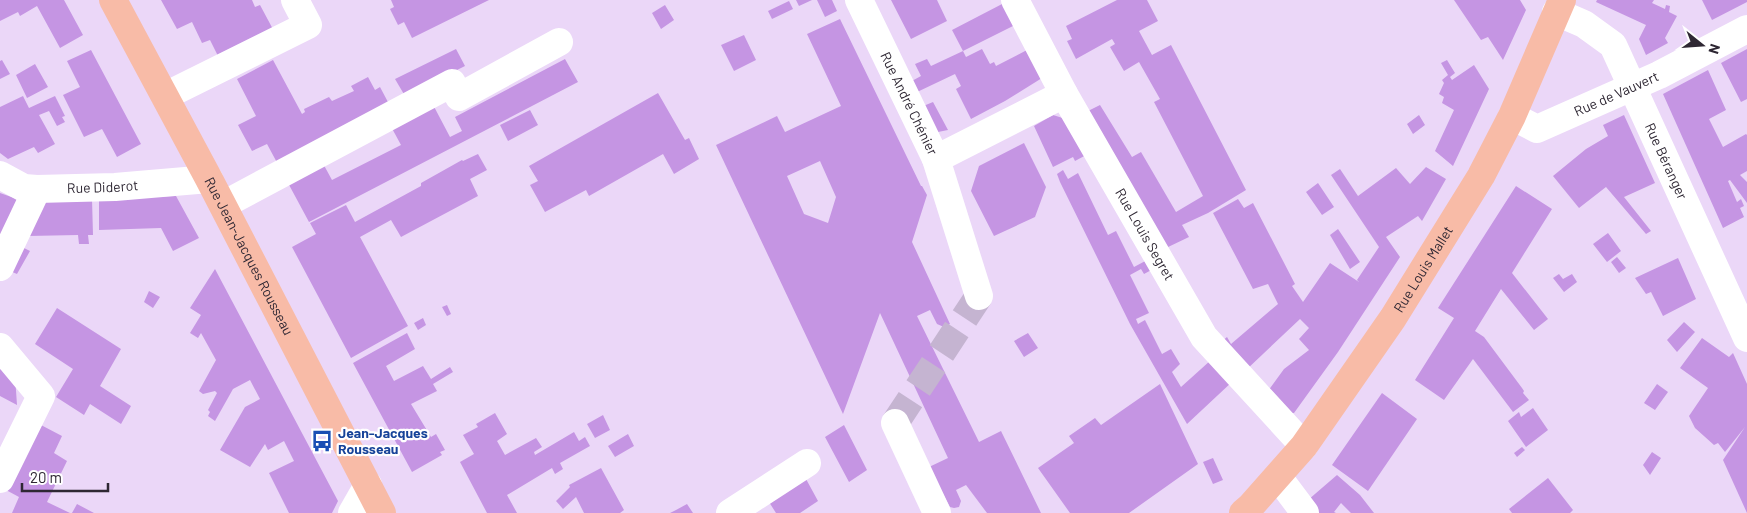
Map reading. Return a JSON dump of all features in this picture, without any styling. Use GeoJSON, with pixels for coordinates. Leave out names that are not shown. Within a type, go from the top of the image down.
{"type":"FeatureCollection","features":[{"type":"Feature","properties":{"kind":"main road","name":"Rue Jean-Jacques Rousseau"},"geometry":{"type":"LineString","coordinates":[[117,2],[382,513]]}},
{"type":"Feature","properties":{"kind":"main road","name":"Rue Louis Mallet"},"geometry":{"type":"LineString","coordinates":[[1243,513],[1250,508],[1304,446],[1393,318],[1481,176],[1512,116],[1559,6]]}},
{"type":"Feature","properties":{"kind":"street"},"geometry":{"type":"LineString","coordinates":[[165,96],[308,25],[295,0]]}},
{"type":"Feature","properties":{"kind":"street","name":"Rue André Chénier"},"geometry":{"type":"LineString","coordinates":[[860,0],[936,159],[1064,94]]}},
{"type":"Feature","properties":{"kind":"street","name":"Rue Louis Segret"},"geometry":{"type":"LineString","coordinates":[[1014,0],[1064,94],[1204,337],[1304,446]]}},
{"type":"Feature","properties":{"kind":"street","name":"Rue Béranger"},"geometry":{"type":"LineString","coordinates":[[1559,6],[1613,45],[1747,338]]}},
{"type":"Feature","properties":{"kind":"street","name":"Rue de Vauvert"},"geometry":{"type":"LineString","coordinates":[[1512,116],[1537,130],[1659,75],[1747,29]]}},
{"type":"Feature","properties":{"kind":"street"},"geometry":{"type":"LineString","coordinates":[[223,205],[452,83],[459,97],[559,42]]}},
{"type":"Feature","properties":{"kind":"street"},"geometry":{"type":"LineString","coordinates":[[936,159],[979,296]]}},
{"type":"Feature","properties":{"kind":"street","name":"Rue Diderot"},"geometry":{"type":"LineString","coordinates":[[0,176],[24,188],[37,189],[115,187],[210,179]]}},
{"type":"Feature","properties":{"kind":"street"},"geometry":{"type":"LineString","coordinates":[[0,267],[37,189]]}},
{"type":"Feature","properties":{"kind":"street"},"geometry":{"type":"LineString","coordinates":[[0,347],[41,396],[0,479]]}},
{"type":"Feature","properties":{"kind":"street"},"geometry":{"type":"LineString","coordinates":[[895,422],[937,513]]}},
{"type":"Feature","properties":{"kind":"street"},"geometry":{"type":"LineString","coordinates":[[730,513],[807,463]]}},
{"type":"Feature","properties":{"kind":"street"},"geometry":{"type":"LineString","coordinates":[[1278,477],[1305,513]]}},
{"type":"Feature","properties":{"kind":"street"},"geometry":{"type":"LineString","coordinates":[[352,513],[368,485]]}},
{"type":"Feature","properties":{"kind":"building"},"geometry":{"type":"Polygon","coordinates":[[[0,0],[64,0],[83,35],[60,48],[37,6],[20,16],[18,12],[0,21],[0,0]]]}},
{"type":"Feature","properties":{"kind":"building"},"geometry":{"type":"Polygon","coordinates":[[[161,0],[252,0],[255,7],[260,5],[275,33],[221,62],[210,40],[202,43],[192,22],[177,29],[161,0]]]}},
{"type":"Feature","properties":{"kind":"building"},"geometry":{"type":"Polygon","coordinates":[[[391,0],[489,0],[412,38],[404,22],[398,25],[390,9],[394,7],[391,0]]]}},
{"type":"Feature","properties":{"kind":"building"},"geometry":{"type":"Polygon","coordinates":[[[796,0],[812,0],[799,6],[796,0]]]}},
{"type":"Feature","properties":{"kind":"building"},"geometry":{"type":"Polygon","coordinates":[[[817,0],[832,0],[837,11],[825,17],[817,0]]]}},
{"type":"Feature","properties":{"kind":"building"},"geometry":{"type":"Polygon","coordinates":[[[891,0],[937,0],[947,21],[911,39],[891,0]]]}},
{"type":"Feature","properties":{"kind":"building"},"geometry":{"type":"Polygon","coordinates":[[[1117,0],[1147,0],[1158,21],[1139,31],[1152,55],[1171,45],[1246,190],[1208,213],[1182,225],[1189,237],[1166,248],[1086,112],[1100,105],[1132,157],[1141,152],[1176,212],[1203,196],[1154,102],[1160,99],[1139,62],[1124,71],[1110,47],[1115,44],[1112,39],[1076,59],[1067,41],[1072,39],[1066,26],[1117,0]]]}},
{"type":"Feature","properties":{"kind":"building"},"geometry":{"type":"Polygon","coordinates":[[[1454,0],[1520,0],[1526,10],[1503,60],[1488,37],[1481,40],[1454,0]]]}},
{"type":"Feature","properties":{"kind":"building"},"geometry":{"type":"Polygon","coordinates":[[[1597,0],[1654,0],[1652,3],[1665,9],[1666,5],[1670,6],[1669,12],[1677,16],[1665,38],[1668,43],[1646,55],[1639,39],[1646,25],[1596,2],[1597,0]]]}},
{"type":"Feature","properties":{"kind":"building"},"geometry":{"type":"Polygon","coordinates":[[[1702,0],[1747,0],[1747,2],[1712,20],[1702,0]]]}},
{"type":"Feature","properties":{"kind":"building"},"geometry":{"type":"Polygon","coordinates":[[[789,1],[793,9],[772,19],[768,11],[789,1]]]}},
{"type":"Feature","properties":{"kind":"building"},"geometry":{"type":"Polygon","coordinates":[[[1004,3],[1015,25],[963,51],[952,30],[1004,3]]]}},
{"type":"Feature","properties":{"kind":"building"},"geometry":{"type":"Polygon","coordinates":[[[665,5],[674,20],[661,29],[652,13],[665,5]]]}},
{"type":"Feature","properties":{"kind":"building"},"geometry":{"type":"Polygon","coordinates":[[[840,19],[927,195],[912,242],[950,324],[944,327],[937,324],[930,310],[917,316],[979,442],[1001,431],[1041,513],[987,513],[966,485],[956,490],[961,501],[959,507],[950,507],[929,467],[948,458],[880,313],[843,414],[716,145],[777,116],[785,132],[841,106],[807,34],[840,19]],[[820,161],[787,176],[804,214],[828,223],[836,197],[820,161]]]}},
{"type":"Feature","properties":{"kind":"building"},"geometry":{"type":"Polygon","coordinates":[[[744,35],[756,60],[734,71],[721,45],[744,35]]]}},
{"type":"Feature","properties":{"kind":"building"},"geometry":{"type":"Polygon","coordinates":[[[456,49],[465,66],[405,96],[395,79],[456,49]]]}},
{"type":"Feature","properties":{"kind":"building"},"geometry":{"type":"Polygon","coordinates":[[[982,49],[990,64],[994,62],[996,66],[1027,50],[1042,78],[971,119],[956,89],[961,86],[955,74],[915,93],[910,82],[921,76],[915,64],[927,59],[931,66],[963,51],[966,57],[982,49]]]}},
{"type":"Feature","properties":{"kind":"building"},"geometry":{"type":"Polygon","coordinates":[[[1747,49],[1747,99],[1741,102],[1721,63],[1747,49]]]}},
{"type":"Feature","properties":{"kind":"building"},"geometry":{"type":"Polygon","coordinates":[[[91,50],[141,144],[117,157],[102,129],[84,137],[63,95],[80,87],[67,61],[91,50]]]}},
{"type":"Feature","properties":{"kind":"building"},"geometry":{"type":"Polygon","coordinates":[[[565,59],[578,82],[309,222],[267,144],[252,151],[238,125],[256,116],[237,79],[273,60],[302,114],[305,112],[304,109],[329,97],[332,101],[354,91],[351,86],[368,77],[375,90],[380,87],[389,104],[320,158],[332,180],[401,145],[388,121],[430,99],[450,137],[462,131],[455,117],[565,59]]]}},
{"type":"Feature","properties":{"kind":"building"},"geometry":{"type":"Polygon","coordinates":[[[2,60],[10,74],[0,79],[0,61],[2,60]]]}},
{"type":"Feature","properties":{"kind":"building"},"geometry":{"type":"Polygon","coordinates":[[[1447,60],[1455,73],[1450,77],[1452,80],[1474,65],[1489,89],[1453,166],[1435,151],[1454,110],[1442,103],[1444,97],[1439,94],[1444,83],[1442,80],[1448,75],[1441,63],[1447,60]]]}},
{"type":"Feature","properties":{"kind":"building"},"geometry":{"type":"Polygon","coordinates":[[[35,64],[48,87],[27,98],[16,75],[35,64]]]}},
{"type":"Feature","properties":{"kind":"building"},"geometry":{"type":"Polygon","coordinates":[[[1708,70],[1726,110],[1709,119],[1723,147],[1747,135],[1747,171],[1740,175],[1747,182],[1747,203],[1730,180],[1728,181],[1737,202],[1741,199],[1744,206],[1740,208],[1744,217],[1723,228],[1663,94],[1708,70]]]}},
{"type":"Feature","properties":{"kind":"building"},"geometry":{"type":"Polygon","coordinates":[[[658,93],[685,140],[689,138],[699,159],[674,174],[663,154],[589,196],[586,190],[545,212],[530,185],[538,181],[529,166],[658,93]]]}},
{"type":"Feature","properties":{"kind":"building"},"geometry":{"type":"Polygon","coordinates":[[[23,96],[29,108],[55,96],[65,116],[62,117],[65,122],[57,126],[49,111],[39,115],[55,144],[38,153],[34,147],[8,159],[0,153],[0,107],[23,96]]]}},
{"type":"Feature","properties":{"kind":"building"},"geometry":{"type":"Polygon","coordinates":[[[933,102],[948,130],[938,132],[932,129],[921,107],[933,102]]]}},
{"type":"Feature","properties":{"kind":"building"},"geometry":{"type":"Polygon","coordinates":[[[530,110],[538,125],[508,141],[500,125],[530,110]]]}},
{"type":"Feature","properties":{"kind":"building"},"geometry":{"type":"Polygon","coordinates":[[[1053,115],[1069,120],[1088,154],[1075,161],[1073,157],[1053,167],[1034,126],[1053,115]]]}},
{"type":"Feature","properties":{"kind":"building"},"geometry":{"type":"Polygon","coordinates":[[[1419,115],[1425,125],[1413,134],[1407,124],[1419,115]]]}},
{"type":"Feature","properties":{"kind":"building"},"geometry":{"type":"Polygon","coordinates":[[[1624,115],[1655,183],[1624,197],[1651,231],[1646,234],[1606,187],[1579,208],[1553,176],[1586,149],[1608,136],[1603,125],[1624,115]]]}},
{"type":"Feature","properties":{"kind":"building"},"geometry":{"type":"Polygon","coordinates":[[[1024,143],[1046,187],[1035,217],[994,236],[971,191],[979,166],[1024,143]]]}},
{"type":"Feature","properties":{"kind":"building"},"geometry":{"type":"Polygon","coordinates":[[[478,154],[487,170],[470,179],[478,196],[401,237],[391,220],[360,237],[408,326],[351,358],[292,247],[316,234],[310,223],[346,205],[355,222],[421,186],[421,183],[462,160],[478,154]]]}},
{"type":"Feature","properties":{"kind":"building"},"geometry":{"type":"Polygon","coordinates":[[[1426,167],[1446,179],[1422,221],[1418,216],[1386,237],[1400,257],[1338,352],[1294,413],[1289,413],[1268,391],[1284,369],[1309,350],[1299,339],[1309,328],[1300,319],[1245,371],[1221,342],[1227,337],[1231,344],[1278,304],[1268,284],[1253,289],[1213,213],[1238,199],[1244,208],[1253,203],[1295,284],[1292,286],[1303,302],[1330,263],[1359,282],[1357,280],[1379,247],[1331,175],[1340,169],[1358,196],[1396,168],[1410,184],[1426,167]]]}},
{"type":"Feature","properties":{"kind":"building"},"geometry":{"type":"Polygon","coordinates":[[[1063,170],[1068,179],[1078,173],[1108,235],[1116,231],[1134,267],[1149,259],[1155,268],[1144,274],[1141,269],[1130,275],[1149,313],[1136,319],[1138,324],[1145,320],[1162,354],[1171,349],[1180,364],[1172,372],[1181,387],[1211,360],[1233,381],[1187,424],[1130,324],[1060,182],[1057,174],[1063,170]]]}},
{"type":"Feature","properties":{"kind":"building"},"geometry":{"type":"Polygon","coordinates":[[[1318,183],[1334,207],[1322,215],[1306,192],[1318,183]]]}},
{"type":"Feature","properties":{"kind":"building"},"geometry":{"type":"Polygon","coordinates":[[[1516,186],[1552,209],[1512,273],[1548,319],[1534,330],[1501,289],[1475,331],[1484,337],[1529,400],[1513,412],[1473,359],[1444,400],[1415,380],[1454,318],[1438,308],[1516,186]]]}},
{"type":"Feature","properties":{"kind":"building"},"geometry":{"type":"Polygon","coordinates":[[[0,193],[20,200],[0,242],[0,193]]]}},
{"type":"Feature","properties":{"kind":"building"},"geometry":{"type":"Polygon","coordinates":[[[176,196],[199,238],[173,251],[161,228],[99,230],[99,199],[176,196]]]}},
{"type":"Feature","properties":{"kind":"building"},"geometry":{"type":"Polygon","coordinates":[[[92,199],[93,235],[88,235],[89,244],[79,244],[78,235],[28,236],[46,200],[92,199]]]}},
{"type":"Feature","properties":{"kind":"building"},"geometry":{"type":"Polygon","coordinates":[[[1338,229],[1360,262],[1350,269],[1330,235],[1338,229]]]}},
{"type":"Feature","properties":{"kind":"building"},"geometry":{"type":"Polygon","coordinates":[[[1608,233],[1621,251],[1607,262],[1593,244],[1608,233]]]}},
{"type":"Feature","properties":{"kind":"building"},"geometry":{"type":"Polygon","coordinates":[[[22,247],[30,251],[17,274],[10,271],[22,247]]]}},
{"type":"Feature","properties":{"kind":"building"},"geometry":{"type":"Polygon","coordinates":[[[1617,257],[1626,268],[1619,273],[1611,262],[1617,257]]]}},
{"type":"Feature","properties":{"kind":"building"},"geometry":{"type":"Polygon","coordinates":[[[1678,258],[1696,299],[1663,316],[1651,292],[1646,294],[1635,278],[1678,258]]]}},
{"type":"Feature","properties":{"kind":"building"},"geometry":{"type":"Polygon","coordinates":[[[215,269],[338,501],[332,513],[289,513],[269,473],[294,461],[284,441],[268,450],[265,444],[250,467],[220,450],[245,407],[260,399],[250,380],[233,389],[215,421],[208,416],[210,412],[208,410],[217,393],[215,391],[203,394],[199,391],[216,360],[201,333],[198,338],[190,333],[201,315],[190,308],[215,269]]]}},
{"type":"Feature","properties":{"kind":"building"},"geometry":{"type":"Polygon","coordinates":[[[1559,274],[1563,279],[1572,274],[1577,282],[1564,292],[1553,278],[1559,274]]]}},
{"type":"Feature","properties":{"kind":"building"},"geometry":{"type":"Polygon","coordinates":[[[149,291],[160,297],[153,308],[144,302],[149,291]]]}},
{"type":"Feature","properties":{"kind":"building"},"geometry":{"type":"Polygon","coordinates":[[[447,305],[451,314],[447,316],[442,307],[447,305]]]}},
{"type":"Feature","properties":{"kind":"building"},"geometry":{"type":"Polygon","coordinates":[[[57,308],[121,349],[100,386],[131,406],[121,424],[90,404],[84,415],[56,397],[73,369],[35,344],[57,308]]]}},
{"type":"Feature","properties":{"kind":"building"},"geometry":{"type":"Polygon","coordinates":[[[423,318],[426,325],[418,330],[414,323],[423,318]]]}},
{"type":"Feature","properties":{"kind":"building"},"geometry":{"type":"Polygon","coordinates":[[[1684,322],[1695,332],[1677,352],[1667,340],[1684,322]]]}},
{"type":"Feature","properties":{"kind":"building"},"geometry":{"type":"Polygon","coordinates":[[[407,333],[415,349],[386,366],[394,381],[423,366],[431,379],[450,367],[453,372],[433,384],[437,391],[411,404],[431,437],[436,434],[445,450],[440,452],[442,455],[412,472],[353,363],[407,333]]]}},
{"type":"Feature","properties":{"kind":"building"},"geometry":{"type":"Polygon","coordinates":[[[1028,333],[1038,348],[1024,357],[1014,341],[1028,333]]]}},
{"type":"Feature","properties":{"kind":"building"},"geometry":{"type":"Polygon","coordinates":[[[1702,338],[1729,357],[1733,353],[1747,384],[1747,513],[1723,460],[1745,427],[1725,452],[1718,443],[1714,445],[1695,428],[1689,416],[1708,388],[1680,368],[1702,338]]]}},
{"type":"Feature","properties":{"kind":"building"},"geometry":{"type":"Polygon","coordinates":[[[0,369],[15,376],[17,405],[0,396],[0,369]]]}},
{"type":"Feature","properties":{"kind":"building"},"geometry":{"type":"Polygon","coordinates":[[[1160,384],[1198,464],[1129,513],[1070,513],[1038,468],[1074,443],[1069,436],[1095,418],[1101,425],[1160,384]]]}},
{"type":"Feature","properties":{"kind":"building"},"geometry":{"type":"Polygon","coordinates":[[[1657,384],[1668,392],[1655,410],[1644,403],[1657,384]]]}},
{"type":"Feature","properties":{"kind":"building"},"geometry":{"type":"Polygon","coordinates":[[[1382,393],[1417,419],[1368,491],[1332,465],[1382,393]]]}},
{"type":"Feature","properties":{"kind":"building"},"geometry":{"type":"Polygon","coordinates":[[[1533,408],[1548,430],[1526,447],[1508,421],[1519,412],[1521,417],[1533,408]]]}},
{"type":"Feature","properties":{"kind":"building"},"geometry":{"type":"Polygon","coordinates":[[[495,413],[507,434],[497,441],[505,455],[536,438],[542,447],[534,452],[535,455],[574,432],[579,441],[585,437],[590,446],[560,463],[563,469],[555,474],[552,468],[507,495],[517,513],[487,513],[460,462],[474,454],[463,435],[478,427],[476,424],[495,413]]]}},
{"type":"Feature","properties":{"kind":"building"},"geometry":{"type":"Polygon","coordinates":[[[603,415],[610,430],[595,438],[587,424],[603,415]]]}},
{"type":"Feature","properties":{"kind":"building"},"geometry":{"type":"Polygon","coordinates":[[[41,425],[62,436],[54,453],[67,461],[47,502],[70,513],[12,513],[19,497],[6,490],[41,425]]]}},
{"type":"Feature","properties":{"kind":"building"},"geometry":{"type":"Polygon","coordinates":[[[844,425],[867,470],[849,482],[825,437],[844,425]]]}},
{"type":"Feature","properties":{"kind":"building"},"geometry":{"type":"Polygon","coordinates":[[[628,434],[634,446],[615,457],[608,446],[628,434]]]}},
{"type":"Feature","properties":{"kind":"building"},"geometry":{"type":"Polygon","coordinates":[[[1522,447],[1525,450],[1517,457],[1514,453],[1522,447]]]}},
{"type":"Feature","properties":{"kind":"building"},"geometry":{"type":"Polygon","coordinates":[[[1652,452],[1661,458],[1650,475],[1643,465],[1652,452]]]}},
{"type":"Feature","properties":{"kind":"building"},"geometry":{"type":"Polygon","coordinates":[[[1213,458],[1223,480],[1213,484],[1203,462],[1213,458]]]}},
{"type":"Feature","properties":{"kind":"building"},"geometry":{"type":"Polygon","coordinates":[[[601,468],[624,510],[620,513],[584,513],[576,497],[563,509],[556,501],[570,487],[569,485],[601,468]]]}},
{"type":"Feature","properties":{"kind":"building"},"geometry":{"type":"Polygon","coordinates":[[[1337,475],[1360,495],[1374,513],[1351,513],[1341,503],[1334,512],[1336,513],[1312,513],[1308,500],[1337,475]]]}},
{"type":"Feature","properties":{"kind":"building"},"geometry":{"type":"Polygon","coordinates":[[[1548,478],[1573,510],[1570,513],[1512,513],[1509,509],[1548,478]]]}},
{"type":"Feature","properties":{"kind":"building"},"geometry":{"type":"Polygon","coordinates":[[[806,479],[818,501],[800,513],[776,513],[769,502],[806,479]]]}},
{"type":"Feature","properties":{"kind":"building"},"geometry":{"type":"Polygon","coordinates":[[[77,504],[94,513],[72,513],[77,504]]]}},
{"type":"Feature","properties":{"kind":"building"},"geometry":{"type":"Polygon","coordinates":[[[687,504],[693,513],[670,513],[676,510],[687,504]]]}},
{"type":"Feature","properties":{"kind":"tunnel"},"geometry":{"type":"LineString","coordinates":[[895,423],[979,296]]}},
{"type":"Feature","properties":{"kind":"place","name":"Jean-Jacques Rousseau"},"geometry":{"type":"Point","coordinates":[322,441]}}]}
